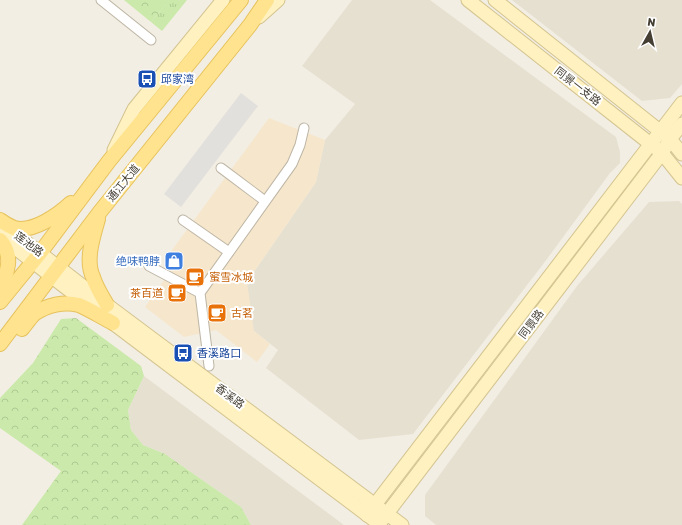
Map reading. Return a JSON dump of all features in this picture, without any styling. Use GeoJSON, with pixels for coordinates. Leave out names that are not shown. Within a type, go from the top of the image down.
{"type":"FeatureCollection","features":[{"type":"Feature","properties":{"kind":"main road"},"geometry":{"type":"LineString","coordinates":[[0,302],[37,257],[109,161],[241,0]]}},
{"type":"Feature","properties":{"kind":"main road","name":"通江大道"},"geometry":{"type":"LineString","coordinates":[[0,344],[99,213],[250,25],[267,0]]}},
{"type":"Feature","properties":{"kind":"main road"},"geometry":{"type":"LineString","coordinates":[[0,221],[14,228],[26,229],[38,225],[50,219],[90,187]]}},
{"type":"Feature","properties":{"kind":"main road"},"geometry":{"type":"LineString","coordinates":[[99,213],[91,243],[90,261],[92,276],[107,305]]}},
{"type":"Feature","properties":{"kind":"main road"},"geometry":{"type":"LineString","coordinates":[[0,240],[8,253],[8,266],[0,293]]}},
{"type":"Feature","properties":{"kind":"main road"},"geometry":{"type":"LineString","coordinates":[[0,349],[11,342],[33,315],[43,309],[58,304],[68,303],[80,306],[112,323]]}},
{"type":"Feature","properties":{"kind":"street"},"geometry":{"type":"LineString","coordinates":[[101,0],[151,40]]}},
{"type":"Feature","properties":{"kind":"street"},"geometry":{"type":"LineString","coordinates":[[109,161],[134,109],[223,0]]}},
{"type":"Feature","properties":{"kind":"street","name":"通江大道"},"geometry":{"type":"LineString","coordinates":[[250,25],[278,0]]}},
{"type":"Feature","properties":{"kind":"street","name":"同景一支路"},"geometry":{"type":"LineString","coordinates":[[468,0],[662,153],[682,178]]}},
{"type":"Feature","properties":{"kind":"street","name":"同景一支路"},"geometry":{"type":"LineString","coordinates":[[495,0],[665,135],[682,154]]}},
{"type":"Feature","properties":{"kind":"street"},"geometry":{"type":"LineString","coordinates":[[367,515],[651,144],[665,135],[682,103]]}},
{"type":"Feature","properties":{"kind":"street","name":"同景路"},"geometry":{"type":"LineString","coordinates":[[380,525],[387,513],[662,153],[665,135],[682,124]]}},
{"type":"Feature","properties":{"kind":"street"},"geometry":{"type":"LineString","coordinates":[[209,366],[200,293],[292,164],[300,145],[304,128]]}},
{"type":"Feature","properties":{"kind":"street"},"geometry":{"type":"LineString","coordinates":[[220,168],[265,201]]}},
{"type":"Feature","properties":{"kind":"street"},"geometry":{"type":"LineString","coordinates":[[183,220],[229,252]]}},
{"type":"Feature","properties":{"kind":"street","name":"莲池路"},"geometry":{"type":"LineString","coordinates":[[0,221],[37,257],[55,271]]}},
{"type":"Feature","properties":{"kind":"street","name":"莲池路"},"geometry":{"type":"LineString","coordinates":[[0,236],[37,257]]}},
{"type":"Feature","properties":{"kind":"street"},"geometry":{"type":"LineString","coordinates":[[149,266],[200,293]]}},
{"type":"Feature","properties":{"kind":"street","name":"香溪路"},"geometry":{"type":"LineString","coordinates":[[55,271],[107,305],[402,525]]}},
{"type":"Feature","properties":{"kind":"street","name":"香溪路"},"geometry":{"type":"LineString","coordinates":[[55,271],[112,323],[380,525]]}},
{"type":"Feature","properties":{"kind":"shaded area"},"geometry":{"type":"Polygon","coordinates":[[[352,0],[430,0],[616,137],[620,152],[620,163],[610,173],[547,259],[413,434],[359,440],[266,368],[278,350],[254,331],[227,285],[247,282],[316,182],[325,140],[355,104],[302,66],[352,0]]]}},
{"type":"Feature","properties":{"kind":"shaded area"},"geometry":{"type":"Polygon","coordinates":[[[512,0],[682,0],[682,84],[670,98],[642,101],[512,0]]]}},
{"type":"Feature","properties":{"kind":"shaded area"},"geometry":{"type":"Polygon","coordinates":[[[241,93],[258,106],[181,207],[164,194],[241,93]]]}},
{"type":"Feature","properties":{"kind":"shaded area"},"geometry":{"type":"Polygon","coordinates":[[[269,118],[325,140],[316,182],[247,282],[254,331],[270,344],[257,362],[216,330],[184,337],[145,307],[171,270],[164,261],[269,118]]]}},
{"type":"Feature","properties":{"kind":"shaded area"},"geometry":{"type":"Polygon","coordinates":[[[679,201],[682,204],[682,525],[436,525],[425,516],[425,495],[577,286],[649,202],[679,201]]]}},
{"type":"Feature","properties":{"kind":"shaded area"},"geometry":{"type":"Polygon","coordinates":[[[144,376],[344,525],[251,525],[241,507],[165,454],[143,445],[131,430],[128,410],[144,376]]]}},
{"type":"Feature","properties":{"kind":"green space"},"geometry":{"type":"Polygon","coordinates":[[[124,0],[169,0],[151,22],[124,0]]]}},
{"type":"Feature","properties":{"kind":"green space"},"geometry":{"type":"Polygon","coordinates":[[[150,0],[169,0],[161,9],[150,0]]]}},
{"type":"Feature","properties":{"kind":"green space"},"geometry":{"type":"Polygon","coordinates":[[[169,0],[187,0],[162,31],[151,22],[169,0]]]}},
{"type":"Feature","properties":{"kind":"green space"},"geometry":{"type":"Polygon","coordinates":[[[76,318],[141,366],[144,376],[128,410],[131,430],[143,445],[165,454],[241,507],[251,525],[22,525],[61,471],[0,428],[0,398],[33,363],[61,319],[76,318]]]}},
{"type":"Feature","properties":{"kind":"place","name":"邱家湾"},"geometry":{"type":"Point","coordinates":[147,79]}},
{"type":"Feature","properties":{"kind":"place","name":"绝味鸭脖"},"geometry":{"type":"Point","coordinates":[174,261]}},
{"type":"Feature","properties":{"kind":"place","name":"蜜雪冰城"},"geometry":{"type":"Point","coordinates":[195,277]}},
{"type":"Feature","properties":{"kind":"place","name":"茶百道"},"geometry":{"type":"Point","coordinates":[177,293]}},
{"type":"Feature","properties":{"kind":"place","name":"古茗"},"geometry":{"type":"Point","coordinates":[217,313]}},
{"type":"Feature","properties":{"kind":"place","name":"香溪路口"},"geometry":{"type":"Point","coordinates":[183,353]}}]}
